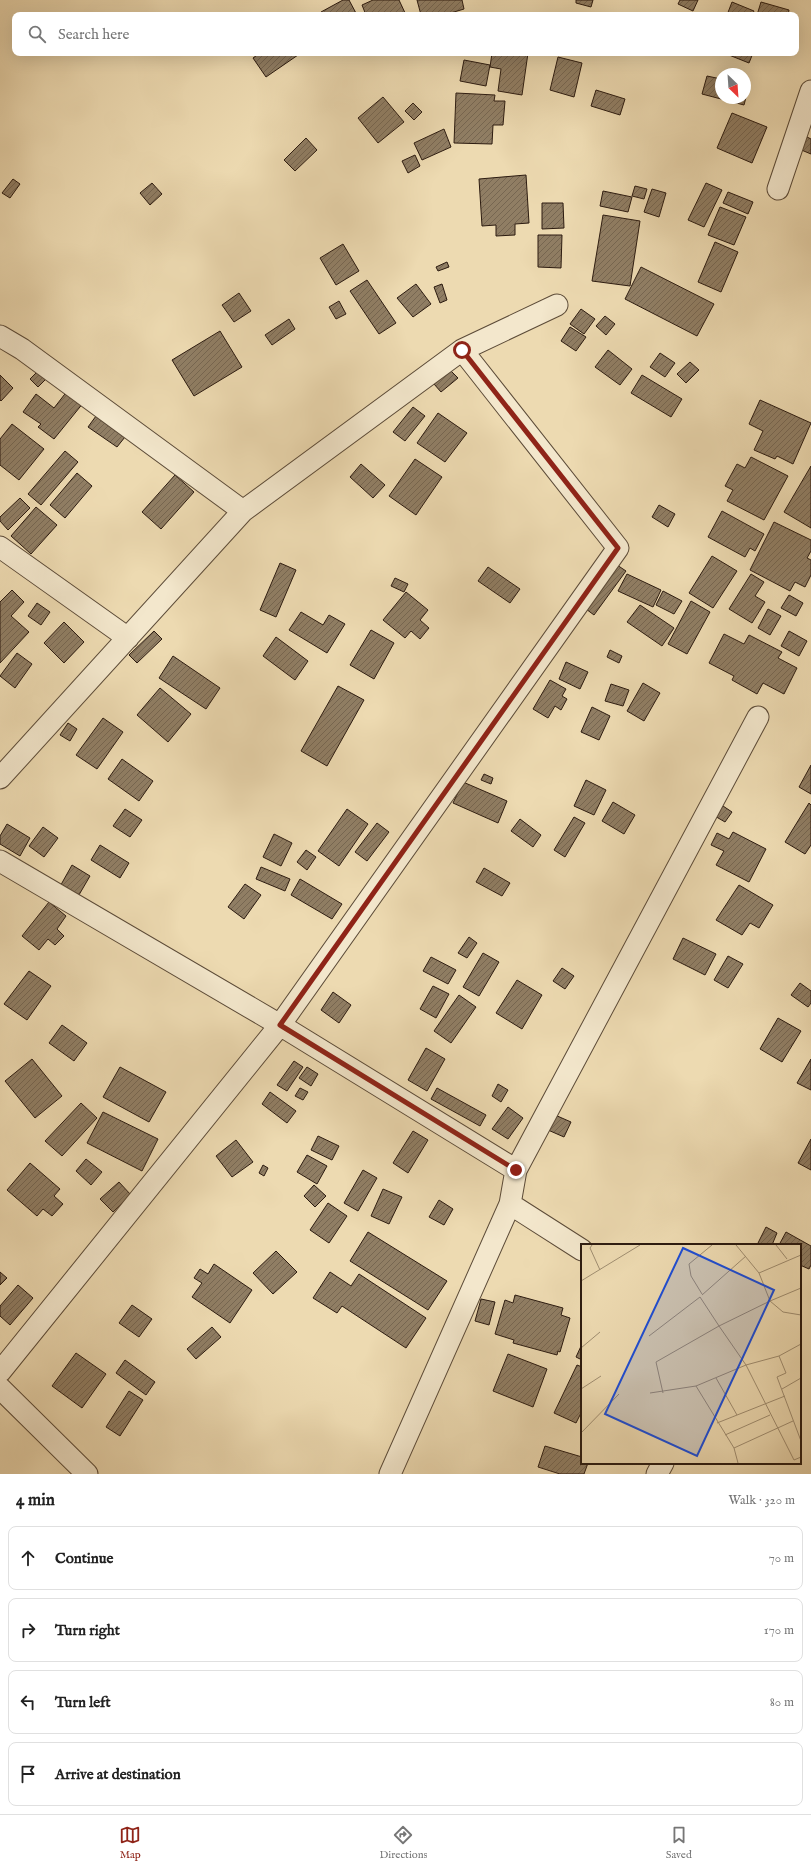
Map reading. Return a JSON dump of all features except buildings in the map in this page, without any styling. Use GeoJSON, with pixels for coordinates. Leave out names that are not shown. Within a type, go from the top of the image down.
{"type":"FeatureCollection","features":[{"type":"Feature","properties":{"kind":"street"},"geometry":{"type":"LineString","coordinates":[[778,189],[811,91]]}},
{"type":"Feature","properties":{"kind":"street"},"geometry":{"type":"LineString","coordinates":[[0,778],[243,511],[462,350],[557,305]]}},
{"type":"Feature","properties":{"kind":"street"},"geometry":{"type":"LineString","coordinates":[[0,336],[22,349],[243,511]]}},
{"type":"Feature","properties":{"kind":"street"},"geometry":{"type":"LineString","coordinates":[[0,1372],[280,1025],[618,548],[462,350]]}},
{"type":"Feature","properties":{"kind":"street"},"geometry":{"type":"LineString","coordinates":[[0,547],[128,638]]}},
{"type":"Feature","properties":{"kind":"street"},"geometry":{"type":"LineString","coordinates":[[390,1474],[510,1204],[516,1170],[758,717]]}},
{"type":"Feature","properties":{"kind":"street"},"geometry":{"type":"LineString","coordinates":[[0,861],[280,1025],[516,1170]]}},
{"type":"Feature","properties":{"kind":"street"},"geometry":{"type":"LineString","coordinates":[[510,1204],[581,1249]]}},
{"type":"Feature","properties":{"kind":"street"},"geometry":{"type":"LineString","coordinates":[[0,1388],[87,1474]]}},
{"type":"Feature","properties":{"kind":"street"},"geometry":{"type":"LineString","coordinates":[[657,1474],[662,1464]]}},
{"type":"Feature","properties":{"kind":"route"},"geometry":{"type":"LineString","coordinates":[[462,350],[618,548],[280,1025],[516,1170]]}}]}
